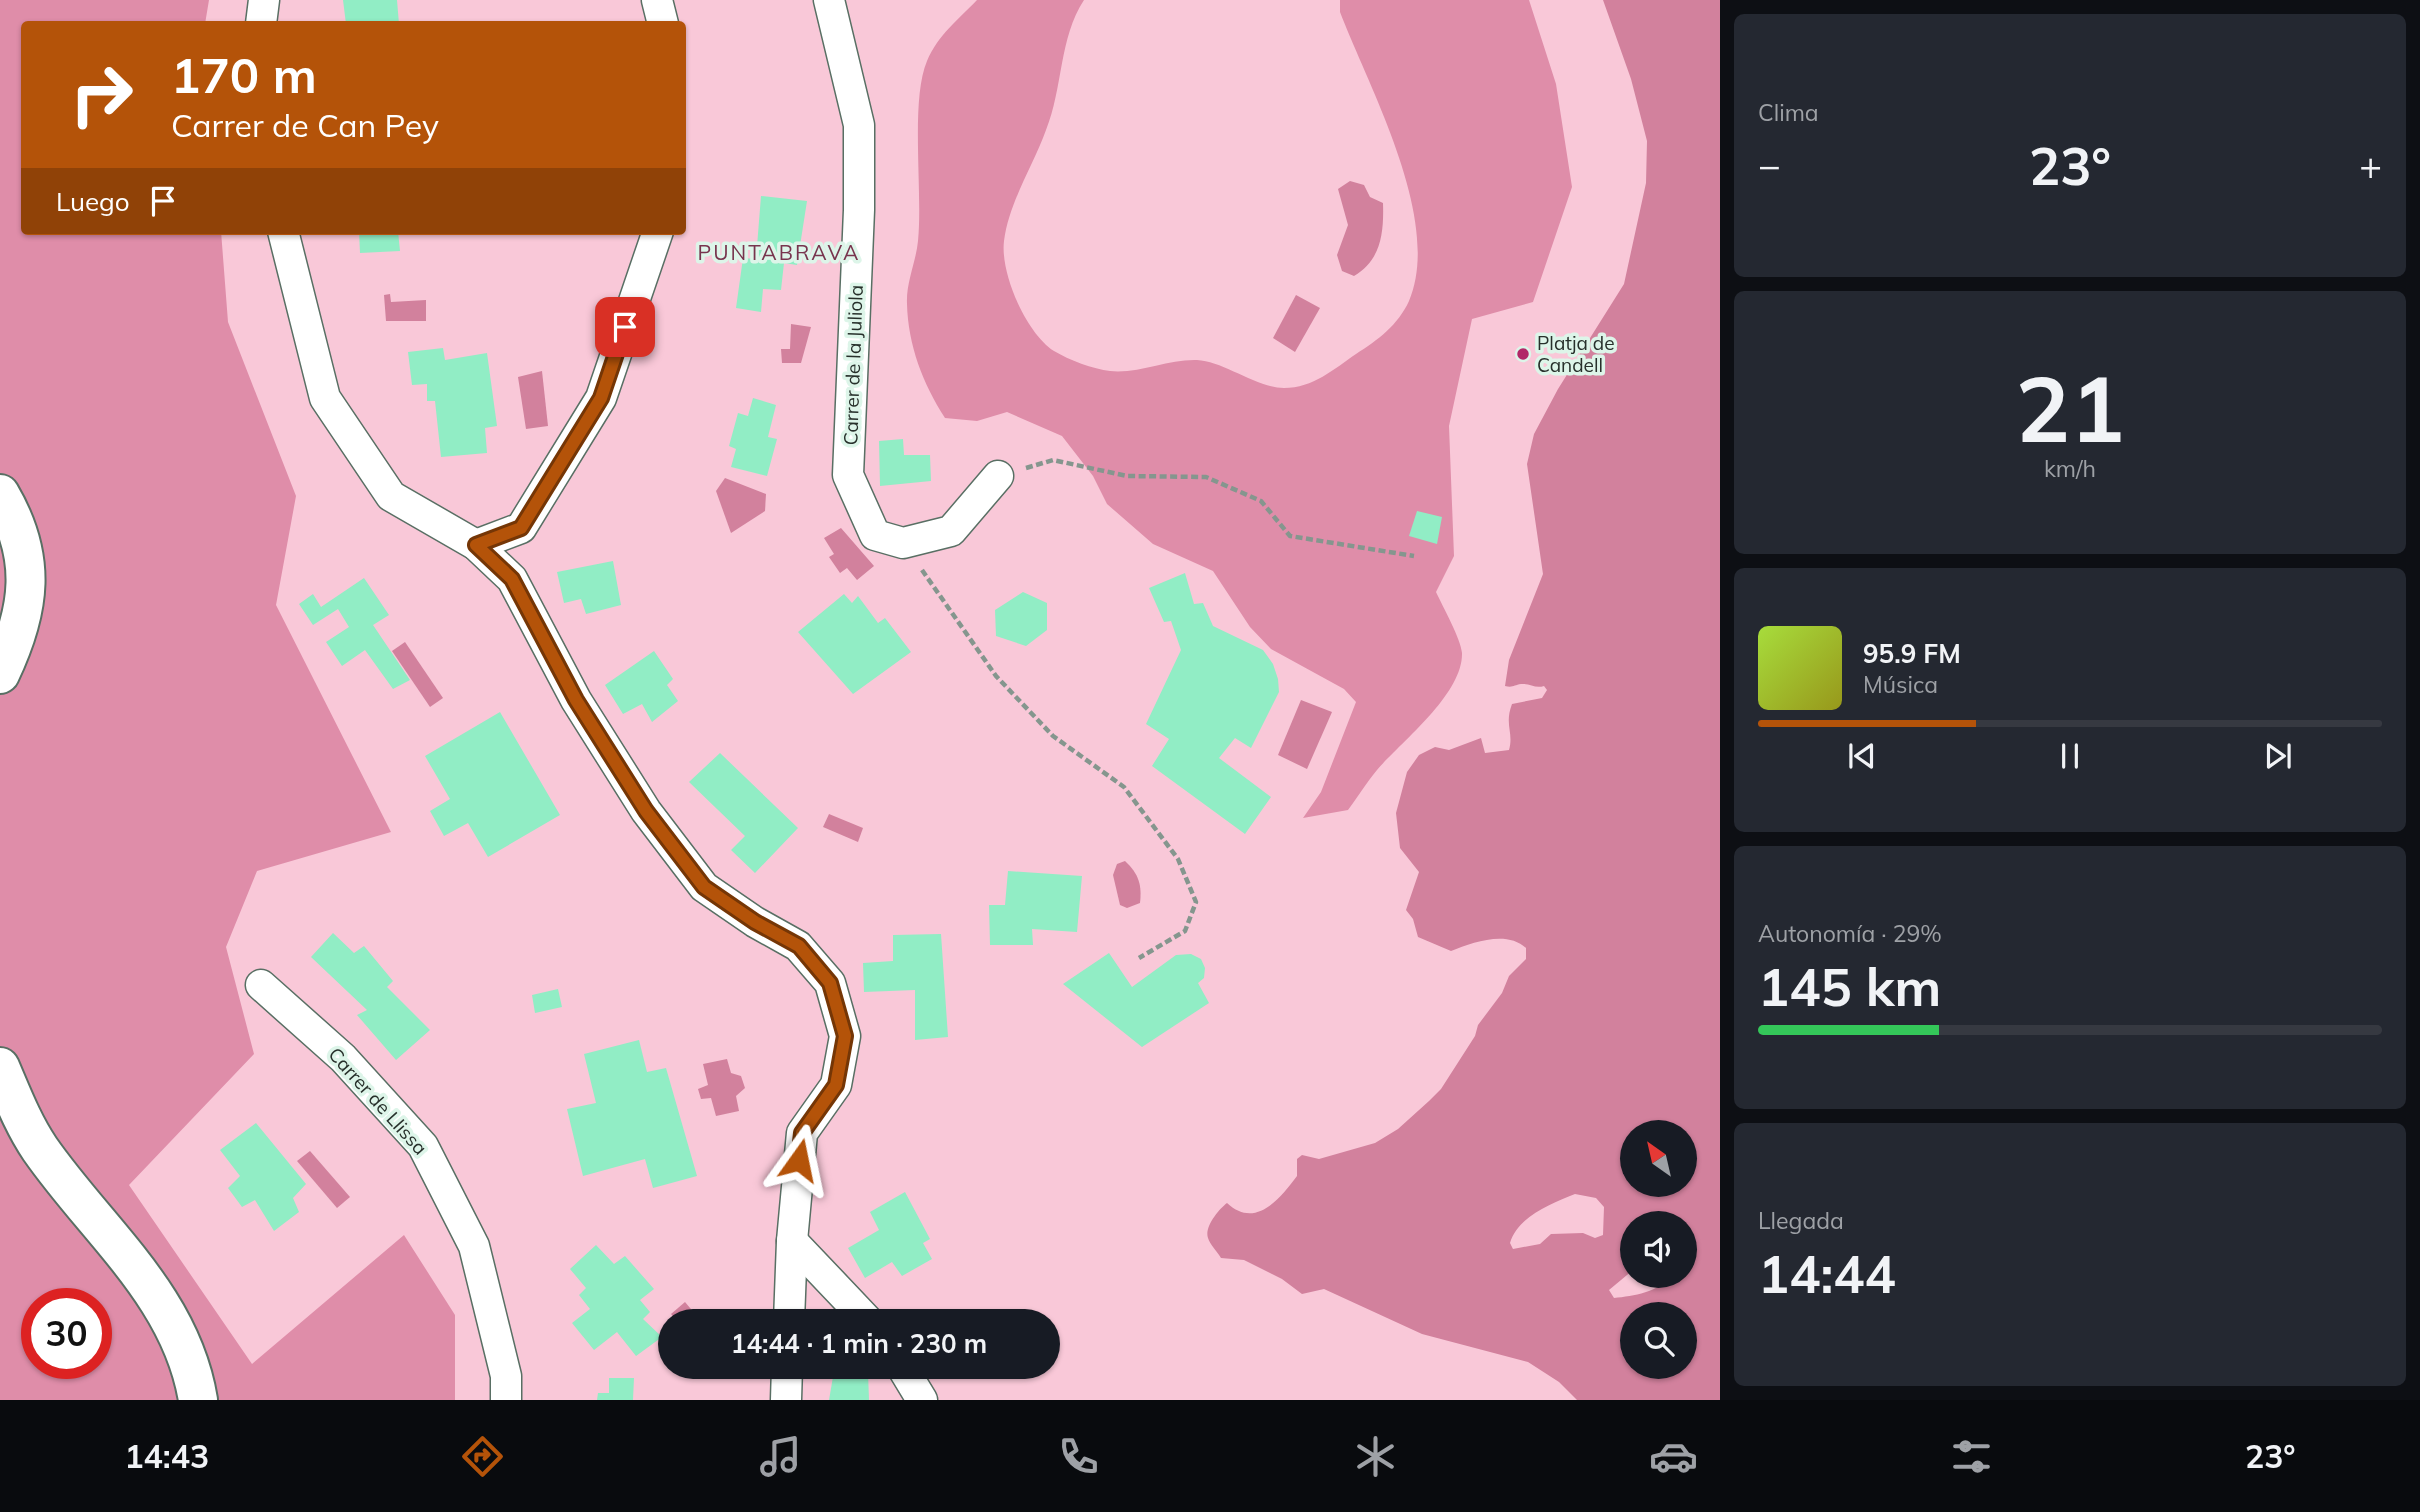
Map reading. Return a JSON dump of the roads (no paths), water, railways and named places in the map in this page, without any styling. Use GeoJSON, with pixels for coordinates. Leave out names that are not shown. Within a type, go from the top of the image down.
{"type":"FeatureCollection","features":[{"type":"Feature","properties":{"kind":"main road"},"geometry":{"type":"LineString","coordinates":[[0,494],[16,522],[28,588],[21,621],[0,674]]}},
{"type":"Feature","properties":{"kind":"main road"},"geometry":{"type":"LineString","coordinates":[[0,1067],[38,1147],[157,1296],[181,1339],[194,1375],[198,1400]]}},
{"type":"Feature","properties":{"kind":"street"},"geometry":{"type":"LineString","coordinates":[[261,21],[264,0]]}},
{"type":"Feature","properties":{"kind":"street"},"geometry":{"type":"LineString","coordinates":[[657,0],[662,21]]}},
{"type":"Feature","properties":{"kind":"street","name":"Carrer de la Juliola"},"geometry":{"type":"LineString","coordinates":[[829,0],[859,125],[859,210],[848,475],[875,535],[903,543],[951,531],[998,476]]}},
{"type":"Feature","properties":{"kind":"street"},"geometry":{"type":"LineString","coordinates":[[284,235],[325,398],[391,496],[476,545],[512,579],[576,700],[646,811],[704,887],[755,922],[799,946],[830,983],[845,1036],[836,1085],[802,1133],[792,1241],[789,1309]]}},
{"type":"Feature","properties":{"kind":"street"},"geometry":{"type":"LineString","coordinates":[[476,545],[521,528],[601,398],[657,235]]}},
{"type":"Feature","properties":{"kind":"street","name":"Carrer de Llissa"},"geometry":{"type":"LineString","coordinates":[[261,985],[343,1058],[423,1146],[474,1246],[506,1376],[506,1400]]}},
{"type":"Feature","properties":{"kind":"street"},"geometry":{"type":"LineString","coordinates":[[792,1241],[857,1309]]}},
{"type":"Feature","properties":{"kind":"street"},"geometry":{"type":"LineString","coordinates":[[786,1400],[787,1379]]}},
{"type":"Feature","properties":{"kind":"street"},"geometry":{"type":"LineString","coordinates":[[909,1379],[922,1400]]}},
{"type":"Feature","properties":{"kind":"place","name":"Platja de Candell"},"geometry":{"type":"Point","coordinates":[1523,354]}},
{"type":"Feature","properties":{"kind":"district","name":"PUNTABRAVA"},"geometry":{"type":"Point","coordinates":[779,252]}}]}
